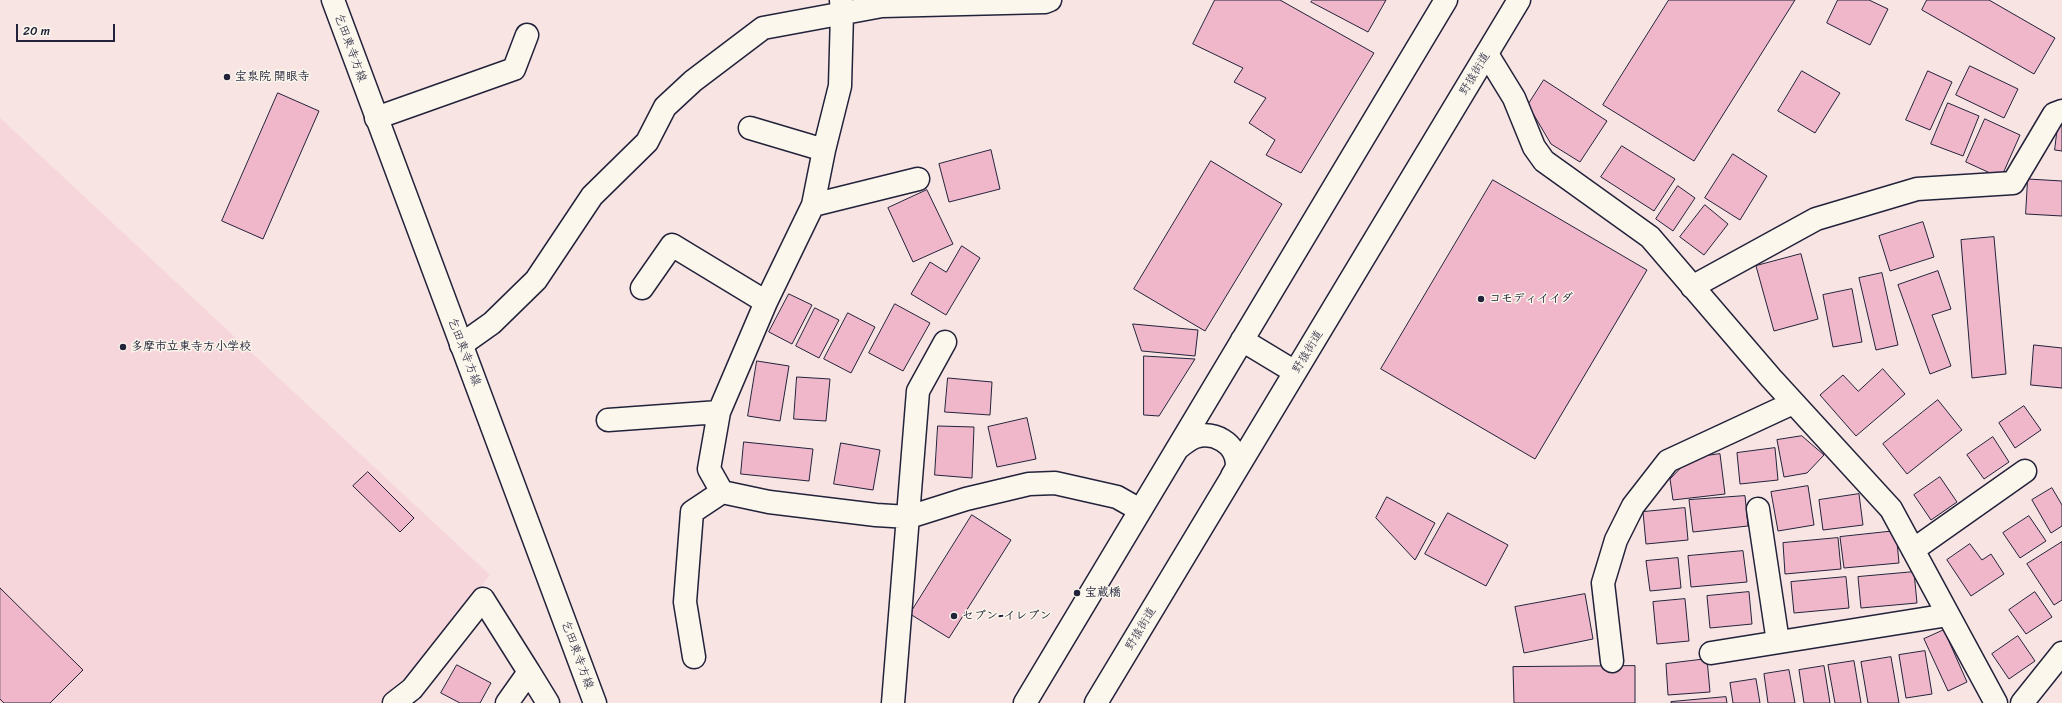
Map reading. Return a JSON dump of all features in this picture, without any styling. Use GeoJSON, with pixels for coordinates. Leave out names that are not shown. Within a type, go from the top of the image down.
{"type":"FeatureCollection","features":[{"type":"Feature","properties":{"kind":"street","name":"乞田東寺方線"},"geometry":{"type":"LineString","coordinates":[[333,0],[595,703]]}},
{"type":"Feature","properties":{"kind":"street"},"geometry":{"type":"LineString","coordinates":[[461,345],[492,323],[536,280],[592,196],[647,142],[665,106],[693,81],[763,28],[842,6],[1045,2],[1050,0]]}},
{"type":"Feature","properties":{"kind":"street"},"geometry":{"type":"LineString","coordinates":[[1025,703],[1446,0]]}},
{"type":"Feature","properties":{"kind":"street","name":"野猿街道"},"geometry":{"type":"LineString","coordinates":[[1096,703],[1519,0]]}},
{"type":"Feature","properties":{"kind":"street"},"geometry":{"type":"LineString","coordinates":[[722,492],[708,469],[719,412],[766,302],[813,205],[824,150],[840,86],[842,6]]}},
{"type":"Feature","properties":{"kind":"street"},"geometry":{"type":"LineString","coordinates":[[376,118],[514,68],[527,35]]}},
{"type":"Feature","properties":{"kind":"street"},"geometry":{"type":"LineString","coordinates":[[1487,54],[1514,98],[1534,148],[1544,161],[1650,237],[1793,402],[1891,509],[1996,703]]}},
{"type":"Feature","properties":{"kind":"street"},"geometry":{"type":"LineString","coordinates":[[1692,287],[1816,219],[1917,189],[2013,183],[2054,114],[2062,110]]}},
{"type":"Feature","properties":{"kind":"street"},"geometry":{"type":"LineString","coordinates":[[750,128],[824,150]]}},
{"type":"Feature","properties":{"kind":"street"},"geometry":{"type":"LineString","coordinates":[[813,205],[918,179]]}},
{"type":"Feature","properties":{"kind":"street"},"geometry":{"type":"LineString","coordinates":[[642,288],[672,245],[766,302]]}},
{"type":"Feature","properties":{"kind":"street"},"geometry":{"type":"LineString","coordinates":[[1242,340],[1295,372]]}},
{"type":"Feature","properties":{"kind":"street"},"geometry":{"type":"LineString","coordinates":[[893,703],[918,391],[945,342]]}},
{"type":"Feature","properties":{"kind":"street"},"geometry":{"type":"LineString","coordinates":[[1612,661],[1603,583],[1616,540],[1633,506],[1668,462],[1793,402]]}},
{"type":"Feature","properties":{"kind":"street"},"geometry":{"type":"LineString","coordinates":[[608,420],[719,412]]}},
{"type":"Feature","properties":{"kind":"street"},"geometry":{"type":"LineString","coordinates":[[1177,449],[1194,437],[1208,435],[1226,442],[1233,452],[1237,466],[1231,479]]}},
{"type":"Feature","properties":{"kind":"street"},"geometry":{"type":"LineString","coordinates":[[1913,550],[2025,471]]}},
{"type":"Feature","properties":{"kind":"street"},"geometry":{"type":"LineString","coordinates":[[694,657],[685,602],[692,512],[722,492],[769,502],[876,515],[909,517],[966,499],[1022,486],[1056,483],[1117,497],[1140,510]]}},
{"type":"Feature","properties":{"kind":"street"},"geometry":{"type":"LineString","coordinates":[[1758,509],[1778,642]]}},
{"type":"Feature","properties":{"kind":"street"},"geometry":{"type":"LineString","coordinates":[[394,703],[412,689],[483,599],[548,703]]}},
{"type":"Feature","properties":{"kind":"street"},"geometry":{"type":"LineString","coordinates":[[1710,653],[1948,615]]}},
{"type":"Feature","properties":{"kind":"street"},"geometry":{"type":"LineString","coordinates":[[2022,703],[2062,653]]}},
{"type":"Feature","properties":{"kind":"street"},"geometry":{"type":"LineString","coordinates":[[507,703],[529,672]]}},
{"type":"Feature","properties":{"kind":"shaded area","name":"多摩市立東寺方小学校"},"geometry":{"type":"Polygon","coordinates":[[[0,118],[490,575],[400,686],[380,703],[0,703],[0,118]]]}},
{"type":"Feature","properties":{"kind":"building"},"geometry":{"type":"Polygon","coordinates":[[[1215,0],[1280,0],[1374,53],[1301,173],[1266,155],[1275,140],[1249,123],[1266,98],[1234,82],[1243,68],[1193,44],[1215,0]]]}},
{"type":"Feature","properties":{"kind":"building"},"geometry":{"type":"Polygon","coordinates":[[[1313,0],[1386,0],[1368,32],[1311,2],[1313,0]]]}},
{"type":"Feature","properties":{"kind":"building"},"geometry":{"type":"Polygon","coordinates":[[[1669,0],[1795,0],[1694,161],[1603,105],[1669,0]]]}},
{"type":"Feature","properties":{"kind":"building"},"geometry":{"type":"Polygon","coordinates":[[[1838,0],[1869,0],[1888,9],[1870,45],[1827,23],[1838,0]]]}},
{"type":"Feature","properties":{"kind":"building"},"geometry":{"type":"Polygon","coordinates":[[[1927,0],[1989,0],[2055,38],[2034,74],[1922,10],[1927,0]]]}},
{"type":"Feature","properties":{"kind":"building"},"geometry":{"type":"Polygon","coordinates":[[[1970,66],[2018,89],[2004,118],[1956,95],[1970,66]]]}},
{"type":"Feature","properties":{"kind":"building"},"geometry":{"type":"Polygon","coordinates":[[[1802,71],[1840,93],[1815,133],[1778,111],[1802,71]]]}},
{"type":"Feature","properties":{"kind":"building"},"geometry":{"type":"Polygon","coordinates":[[[1928,71],[1952,82],[1930,130],[1906,120],[1928,71]]]}},
{"type":"Feature","properties":{"kind":"building"},"geometry":{"type":"Polygon","coordinates":[[[1544,80],[1607,121],[1580,162],[1551,144],[1528,105],[1544,80]]]}},
{"type":"Feature","properties":{"kind":"building"},"geometry":{"type":"Polygon","coordinates":[[[278,93],[319,111],[263,239],[222,221],[278,93]]]}},
{"type":"Feature","properties":{"kind":"building"},"geometry":{"type":"Polygon","coordinates":[[[1948,103],[1979,116],[1963,156],[1931,144],[1948,103]]]}},
{"type":"Feature","properties":{"kind":"building"},"geometry":{"type":"Polygon","coordinates":[[[1985,119],[2020,135],[2001,178],[1966,162],[1985,119]]]}},
{"type":"Feature","properties":{"kind":"building"},"geometry":{"type":"Polygon","coordinates":[[[2058,125],[2062,125],[2062,151],[2055,150],[2058,125]]]}},
{"type":"Feature","properties":{"kind":"building"},"geometry":{"type":"Polygon","coordinates":[[[1622,146],[1675,179],[1654,211],[1601,177],[1622,146]]]}},
{"type":"Feature","properties":{"kind":"building"},"geometry":{"type":"Polygon","coordinates":[[[991,150],[1000,189],[949,202],[939,164],[991,150]]]}},
{"type":"Feature","properties":{"kind":"building"},"geometry":{"type":"Polygon","coordinates":[[[1733,154],[1767,176],[1740,220],[1705,198],[1733,154]]]}},
{"type":"Feature","properties":{"kind":"building"},"geometry":{"type":"Polygon","coordinates":[[[1211,161],[1282,204],[1205,331],[1134,289],[1211,161]]]}},
{"type":"Feature","properties":{"kind":"building"},"geometry":{"type":"Polygon","coordinates":[[[2028,179],[2062,181],[2062,216],[2026,214],[2028,179]]]}},
{"type":"Feature","properties":{"kind":"building"},"geometry":{"type":"Polygon","coordinates":[[[1493,180],[1647,270],[1535,459],[1381,369],[1493,180]]]}},
{"type":"Feature","properties":{"kind":"building"},"geometry":{"type":"Polygon","coordinates":[[[1678,186],[1695,198],[1673,231],[1656,219],[1678,186]]]}},
{"type":"Feature","properties":{"kind":"building"},"geometry":{"type":"Polygon","coordinates":[[[927,190],[953,244],[913,262],[888,208],[927,190]]]}},
{"type":"Feature","properties":{"kind":"building"},"geometry":{"type":"Polygon","coordinates":[[[1705,205],[1728,224],[1704,255],[1680,237],[1705,205]]]}},
{"type":"Feature","properties":{"kind":"building"},"geometry":{"type":"Polygon","coordinates":[[[1923,222],[1934,257],[1890,271],[1879,236],[1923,222]]]}},
{"type":"Feature","properties":{"kind":"building"},"geometry":{"type":"Polygon","coordinates":[[[1994,237],[2006,374],[1972,378],[1961,240],[1994,237]]]}},
{"type":"Feature","properties":{"kind":"building"},"geometry":{"type":"Polygon","coordinates":[[[962,246],[980,258],[946,315],[911,294],[930,262],[946,272],[962,246]]]}},
{"type":"Feature","properties":{"kind":"building"},"geometry":{"type":"Polygon","coordinates":[[[1801,254],[1818,319],[1774,331],[1756,266],[1801,254]]]}},
{"type":"Feature","properties":{"kind":"building"},"geometry":{"type":"Polygon","coordinates":[[[1938,271],[1951,309],[1932,315],[1951,366],[1930,374],[1898,285],[1938,271]]]}},
{"type":"Feature","properties":{"kind":"building"},"geometry":{"type":"Polygon","coordinates":[[[1882,273],[1898,345],[1876,350],[1859,278],[1882,273]]]}},
{"type":"Feature","properties":{"kind":"building"},"geometry":{"type":"Polygon","coordinates":[[[1852,289],[1862,342],[1833,347],[1823,295],[1852,289]]]}},
{"type":"Feature","properties":{"kind":"building"},"geometry":{"type":"Polygon","coordinates":[[[789,294],[812,305],[792,344],[769,332],[789,294]]]}},
{"type":"Feature","properties":{"kind":"building"},"geometry":{"type":"Polygon","coordinates":[[[895,304],[930,323],[903,371],[869,353],[895,304]]]}},
{"type":"Feature","properties":{"kind":"building"},"geometry":{"type":"Polygon","coordinates":[[[815,308],[839,320],[819,358],[796,346],[815,308]]]}},
{"type":"Feature","properties":{"kind":"building"},"geometry":{"type":"Polygon","coordinates":[[[848,313],[875,327],[851,373],[824,359],[848,313]]]}},
{"type":"Feature","properties":{"kind":"building"},"geometry":{"type":"Polygon","coordinates":[[[1133,324],[1198,330],[1195,356],[1142,351],[1133,324]]]}},
{"type":"Feature","properties":{"kind":"building"},"geometry":{"type":"Polygon","coordinates":[[[2034,345],[2062,348],[2062,388],[2031,385],[2034,345]]]}},
{"type":"Feature","properties":{"kind":"building"},"geometry":{"type":"Polygon","coordinates":[[[1144,356],[1195,359],[1159,416],[1144,415],[1144,356]]]}},
{"type":"Feature","properties":{"kind":"building"},"geometry":{"type":"Polygon","coordinates":[[[757,361],[789,366],[780,421],[748,416],[757,361]]]}},
{"type":"Feature","properties":{"kind":"building"},"geometry":{"type":"Polygon","coordinates":[[[1883,369],[1905,394],[1856,436],[1820,395],[1843,375],[1858,391],[1883,369]]]}},
{"type":"Feature","properties":{"kind":"building"},"geometry":{"type":"Polygon","coordinates":[[[797,377],[830,379],[826,421],[794,419],[797,377]]]}},
{"type":"Feature","properties":{"kind":"building"},"geometry":{"type":"Polygon","coordinates":[[[948,378],[992,382],[990,415],[945,412],[948,378]]]}},
{"type":"Feature","properties":{"kind":"building"},"geometry":{"type":"Polygon","coordinates":[[[1938,400],[1962,430],[1907,474],[1883,444],[1938,400]]]}},
{"type":"Feature","properties":{"kind":"building"},"geometry":{"type":"Polygon","coordinates":[[[2024,406],[2041,430],[2015,448],[1999,423],[2024,406]]]}},
{"type":"Feature","properties":{"kind":"building"},"geometry":{"type":"Polygon","coordinates":[[[1027,418],[1036,459],[997,467],[988,427],[1027,418]]]}},
{"type":"Feature","properties":{"kind":"building"},"geometry":{"type":"Polygon","coordinates":[[[938,426],[974,427],[972,478],[935,475],[938,426]]]}},
{"type":"Feature","properties":{"kind":"building"},"geometry":{"type":"Polygon","coordinates":[[[1802,436],[1824,455],[1807,473],[1784,477],[1777,440],[1802,436]]]}},
{"type":"Feature","properties":{"kind":"building"},"geometry":{"type":"Polygon","coordinates":[[[1993,437],[2009,462],[1984,479],[1967,455],[1993,437]]]}},
{"type":"Feature","properties":{"kind":"building"},"geometry":{"type":"Polygon","coordinates":[[[744,442],[813,449],[809,481],[741,474],[744,442]]]}},
{"type":"Feature","properties":{"kind":"building"},"geometry":{"type":"Polygon","coordinates":[[[841,443],[880,450],[873,490],[834,484],[841,443]]]}},
{"type":"Feature","properties":{"kind":"building"},"geometry":{"type":"Polygon","coordinates":[[[1775,448],[1778,480],[1740,484],[1737,453],[1775,448]]]}},
{"type":"Feature","properties":{"kind":"building"},"geometry":{"type":"Polygon","coordinates":[[[1720,454],[1725,494],[1673,500],[1670,479],[1690,458],[1720,454]]]}},
{"type":"Feature","properties":{"kind":"building"},"geometry":{"type":"Polygon","coordinates":[[[368,472],[414,518],[400,532],[353,486],[368,472]]]}},
{"type":"Feature","properties":{"kind":"building"},"geometry":{"type":"Polygon","coordinates":[[[1940,477],[1957,502],[1931,520],[1914,495],[1940,477]]]}},
{"type":"Feature","properties":{"kind":"building"},"geometry":{"type":"Polygon","coordinates":[[[1808,486],[1814,525],[1778,531],[1771,492],[1808,486]]]}},
{"type":"Feature","properties":{"kind":"building"},"geometry":{"type":"Polygon","coordinates":[[[2052,488],[2062,505],[2062,526],[2051,533],[2032,500],[2052,488]]]}},
{"type":"Feature","properties":{"kind":"building"},"geometry":{"type":"Polygon","coordinates":[[[1859,494],[1863,525],[1823,530],[1819,500],[1859,494]]]}},
{"type":"Feature","properties":{"kind":"building"},"geometry":{"type":"Polygon","coordinates":[[[1745,496],[1748,526],[1693,532],[1689,500],[1745,496]]]}},
{"type":"Feature","properties":{"kind":"building"},"geometry":{"type":"Polygon","coordinates":[[[1387,497],[1435,523],[1415,560],[1376,518],[1387,497]]]}},
{"type":"Feature","properties":{"kind":"building"},"geometry":{"type":"Polygon","coordinates":[[[1685,508],[1688,540],[1646,544],[1643,512],[1685,508]]]}},
{"type":"Feature","properties":{"kind":"building"},"geometry":{"type":"Polygon","coordinates":[[[1448,513],[1508,545],[1486,586],[1425,554],[1448,513]]]}},
{"type":"Feature","properties":{"kind":"building"},"geometry":{"type":"Polygon","coordinates":[[[972,515],[1011,540],[949,638],[910,614],[972,515]]]}},
{"type":"Feature","properties":{"kind":"building"},"geometry":{"type":"Polygon","coordinates":[[[2029,516],[2046,541],[2020,558],[2003,533],[2029,516]]]}},
{"type":"Feature","properties":{"kind":"building"},"geometry":{"type":"Polygon","coordinates":[[[1896,531],[1899,563],[1844,568],[1840,537],[1896,531]]]}},
{"type":"Feature","properties":{"kind":"building"},"geometry":{"type":"Polygon","coordinates":[[[1838,538],[1841,569],[1785,574],[1783,543],[1838,538]]]}},
{"type":"Feature","properties":{"kind":"building"},"geometry":{"type":"Polygon","coordinates":[[[2062,542],[2062,600],[2054,605],[2027,564],[2062,542]]]}},
{"type":"Feature","properties":{"kind":"building"},"geometry":{"type":"Polygon","coordinates":[[[1970,544],[1982,560],[1991,554],[2004,574],[1971,596],[1947,560],[1970,544]]]}},
{"type":"Feature","properties":{"kind":"building"},"geometry":{"type":"Polygon","coordinates":[[[1743,551],[1747,582],[1691,587],[1688,556],[1743,551]]]}},
{"type":"Feature","properties":{"kind":"building"},"geometry":{"type":"Polygon","coordinates":[[[1678,558],[1681,588],[1650,591],[1646,561],[1678,558]]]}},
{"type":"Feature","properties":{"kind":"building"},"geometry":{"type":"Polygon","coordinates":[[[1914,572],[1917,603],[1861,608],[1858,577],[1914,572]]]}},
{"type":"Feature","properties":{"kind":"building"},"geometry":{"type":"Polygon","coordinates":[[[1846,577],[1849,608],[1794,613],[1791,582],[1846,577]]]}},
{"type":"Feature","properties":{"kind":"building"},"geometry":{"type":"Polygon","coordinates":[[[0,588],[83,670],[50,703],[4,703],[0,699],[0,588]]]}},
{"type":"Feature","properties":{"kind":"building"},"geometry":{"type":"Polygon","coordinates":[[[1749,592],[1752,624],[1710,628],[1707,596],[1749,592]]]}},
{"type":"Feature","properties":{"kind":"building"},"geometry":{"type":"Polygon","coordinates":[[[2035,592],[2052,617],[2026,634],[2009,610],[2035,592]]]}},
{"type":"Feature","properties":{"kind":"building"},"geometry":{"type":"Polygon","coordinates":[[[1585,594],[1593,639],[1524,653],[1515,607],[1585,594]]]}},
{"type":"Feature","properties":{"kind":"building"},"geometry":{"type":"Polygon","coordinates":[[[1685,599],[1689,641],[1657,644],[1653,602],[1685,599]]]}},
{"type":"Feature","properties":{"kind":"building"},"geometry":{"type":"Polygon","coordinates":[[[1944,630],[1967,682],[1948,691],[1924,639],[1944,630]]]}},
{"type":"Feature","properties":{"kind":"building"},"geometry":{"type":"Polygon","coordinates":[[[2018,636],[2035,661],[2009,679],[1992,654],[2018,636]]]}},
{"type":"Feature","properties":{"kind":"building"},"geometry":{"type":"Polygon","coordinates":[[[1925,651],[1932,694],[1906,698],[1899,655],[1925,651]]]}},
{"type":"Feature","properties":{"kind":"building"},"geometry":{"type":"Polygon","coordinates":[[[1891,657],[1899,703],[1868,703],[1861,662],[1891,657]]]}},
{"type":"Feature","properties":{"kind":"building"},"geometry":{"type":"Polygon","coordinates":[[[1707,659],[1710,692],[1668,695],[1666,664],[1707,659]]]}},
{"type":"Feature","properties":{"kind":"building"},"geometry":{"type":"Polygon","coordinates":[[[1854,661],[1861,703],[1835,703],[1828,665],[1854,661]]]}},
{"type":"Feature","properties":{"kind":"building"},"geometry":{"type":"Polygon","coordinates":[[[457,665],[491,683],[480,703],[460,703],[441,693],[457,665]]]}},
{"type":"Feature","properties":{"kind":"building"},"geometry":{"type":"Polygon","coordinates":[[[1635,666],[1635,703],[1514,703],[1513,667],[1635,666]]]}},
{"type":"Feature","properties":{"kind":"building"},"geometry":{"type":"Polygon","coordinates":[[[1824,666],[1830,703],[1804,703],[1799,670],[1824,666]]]}},
{"type":"Feature","properties":{"kind":"building"},"geometry":{"type":"Polygon","coordinates":[[[1789,670],[1795,703],[1768,703],[1764,674],[1789,670]]]}},
{"type":"Feature","properties":{"kind":"building"},"geometry":{"type":"Polygon","coordinates":[[[1756,679],[1760,703],[1733,703],[1730,683],[1756,679]]]}},
{"type":"Feature","properties":{"kind":"building"},"geometry":{"type":"Polygon","coordinates":[[[1726,697],[1727,703],[1671,703],[1671,702],[1726,697]]]}},
{"type":"Feature","properties":{"kind":"place","name":"宝泉院 開眼寺"},"geometry":{"type":"Point","coordinates":[227,77]}},
{"type":"Feature","properties":{"kind":"place","name":"コモディイイダ"},"geometry":{"type":"Point","coordinates":[1481,299]}},
{"type":"Feature","properties":{"kind":"place","name":"多摩市立東寺方小学校"},"geometry":{"type":"Point","coordinates":[123,347]}},
{"type":"Feature","properties":{"kind":"place","name":"宝蔵橋"},"geometry":{"type":"Point","coordinates":[1077,593]}},
{"type":"Feature","properties":{"kind":"place","name":"セブン-イレブン"},"geometry":{"type":"Point","coordinates":[954,616]}}]}
